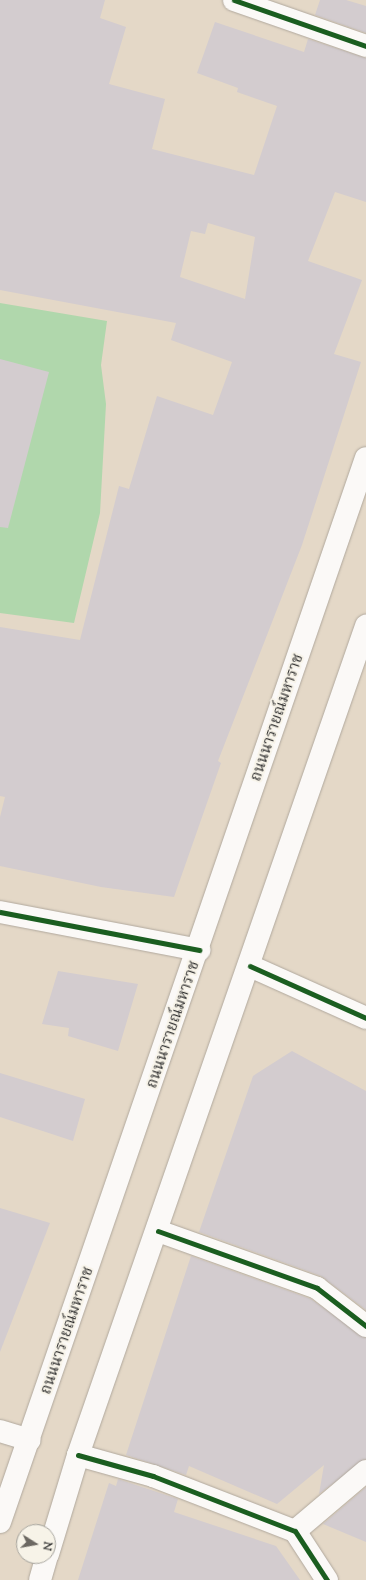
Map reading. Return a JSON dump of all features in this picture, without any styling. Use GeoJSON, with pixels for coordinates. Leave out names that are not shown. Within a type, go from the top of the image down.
{"type":"FeatureCollection","features":[{"type":"Feature","properties":{"kind":"main road"},"geometry":{"type":"LineString","coordinates":[[234,0],[366,46]]}},
{"type":"Feature","properties":{"kind":"main road","name":"ถนนนารายณ์มหาราช"},"geometry":{"type":"LineString","coordinates":[[0,1522],[30,1440],[199,950],[366,458]]}},
{"type":"Feature","properties":{"kind":"main road"},"geometry":{"type":"LineString","coordinates":[[56,1529],[78,1456],[250,966],[366,626]]}},
{"type":"Feature","properties":{"kind":"main road"},"geometry":{"type":"LineString","coordinates":[[0,912],[199,950]]}},
{"type":"Feature","properties":{"kind":"main road"},"geometry":{"type":"LineString","coordinates":[[250,966],[366,1018]]}},
{"type":"Feature","properties":{"kind":"main road"},"geometry":{"type":"LineString","coordinates":[[158,1231],[317,1288],[366,1326]]}},
{"type":"Feature","properties":{"kind":"main road"},"geometry":{"type":"LineString","coordinates":[[0,1431],[30,1440]]}},
{"type":"Feature","properties":{"kind":"main road"},"geometry":{"type":"LineString","coordinates":[[78,1456],[153,1476],[295,1531],[327,1580]]}},
{"type":"Feature","properties":{"kind":"main road"},"geometry":{"type":"LineString","coordinates":[[295,1531],[366,1471]]}},
{"type":"Feature","properties":{"kind":"main road"},"geometry":{"type":"LineString","coordinates":[[40,1580],[45,1564]]}},
{"type":"Feature","properties":{"kind":"green space"},"geometry":{"type":"Polygon","coordinates":[[[0,303],[107,321],[101,365],[106,404],[100,513],[74,623],[0,613],[0,303]]]}},
{"type":"Feature","properties":{"kind":"building"},"geometry":{"type":"Polygon","coordinates":[[[0,0],[105,0],[100,18],[126,27],[109,84],[165,99],[152,149],[254,175],[277,106],[237,92],[238,88],[197,73],[215,22],[304,52],[308,39],[366,58],[366,202],[335,192],[308,261],[362,280],[334,354],[361,362],[302,545],[218,761],[221,763],[174,897],[101,887],[0,866],[0,817],[5,797],[0,796],[0,627],[80,640],[119,486],[129,489],[157,396],[213,415],[232,362],[171,340],[176,323],[0,290],[0,0]],[[208,223],[205,234],[191,231],[180,277],[245,299],[255,237],[208,223]]]}},
{"type":"Feature","properties":{"kind":"building"},"geometry":{"type":"Polygon","coordinates":[[[320,0],[346,0],[366,6],[366,33],[315,15],[320,0]]]}},
{"type":"Feature","properties":{"kind":"building"},"geometry":{"type":"Polygon","coordinates":[[[0,359],[49,372],[8,528],[0,527],[0,359]]]}},
{"type":"Feature","properties":{"kind":"building"},"geometry":{"type":"Polygon","coordinates":[[[58,971],[138,984],[118,1051],[68,1036],[69,1028],[42,1024],[58,971]]]}},
{"type":"Feature","properties":{"kind":"building"},"geometry":{"type":"Polygon","coordinates":[[[292,1051],[366,1091],[366,1310],[321,1276],[199,1232],[253,1076],[292,1051]]]}},
{"type":"Feature","properties":{"kind":"building"},"geometry":{"type":"Polygon","coordinates":[[[0,1073],[85,1099],[73,1141],[0,1117],[0,1073]]]}},
{"type":"Feature","properties":{"kind":"building"},"geometry":{"type":"Polygon","coordinates":[[[0,1208],[50,1223],[0,1352],[0,1208]]]}},
{"type":"Feature","properties":{"kind":"building"},"geometry":{"type":"Polygon","coordinates":[[[191,1256],[311,1299],[366,1338],[366,1459],[319,1494],[324,1465],[277,1504],[189,1466],[186,1475],[126,1455],[191,1256]]]}},
{"type":"Feature","properties":{"kind":"building"},"geometry":{"type":"Polygon","coordinates":[[[118,1479],[178,1499],[174,1512],[276,1546],[300,1580],[78,1580],[109,1483],[116,1486],[118,1479]]]}},
{"type":"Feature","properties":{"kind":"building"},"geometry":{"type":"Polygon","coordinates":[[[366,1487],[366,1542],[323,1524],[366,1487]]]}},
{"type":"Feature","properties":{"kind":"cycle path"},"geometry":{"type":"LineString","coordinates":[[234,0],[366,46]]}},
{"type":"Feature","properties":{"kind":"cycle path"},"geometry":{"type":"LineString","coordinates":[[0,912],[199,950]]}},
{"type":"Feature","properties":{"kind":"cycle path"},"geometry":{"type":"LineString","coordinates":[[250,966],[366,1018]]}},
{"type":"Feature","properties":{"kind":"cycle path"},"geometry":{"type":"LineString","coordinates":[[158,1231],[317,1288],[366,1326]]}},
{"type":"Feature","properties":{"kind":"cycle path"},"geometry":{"type":"LineString","coordinates":[[78,1455],[153,1476],[295,1531],[327,1580]]}}]}
